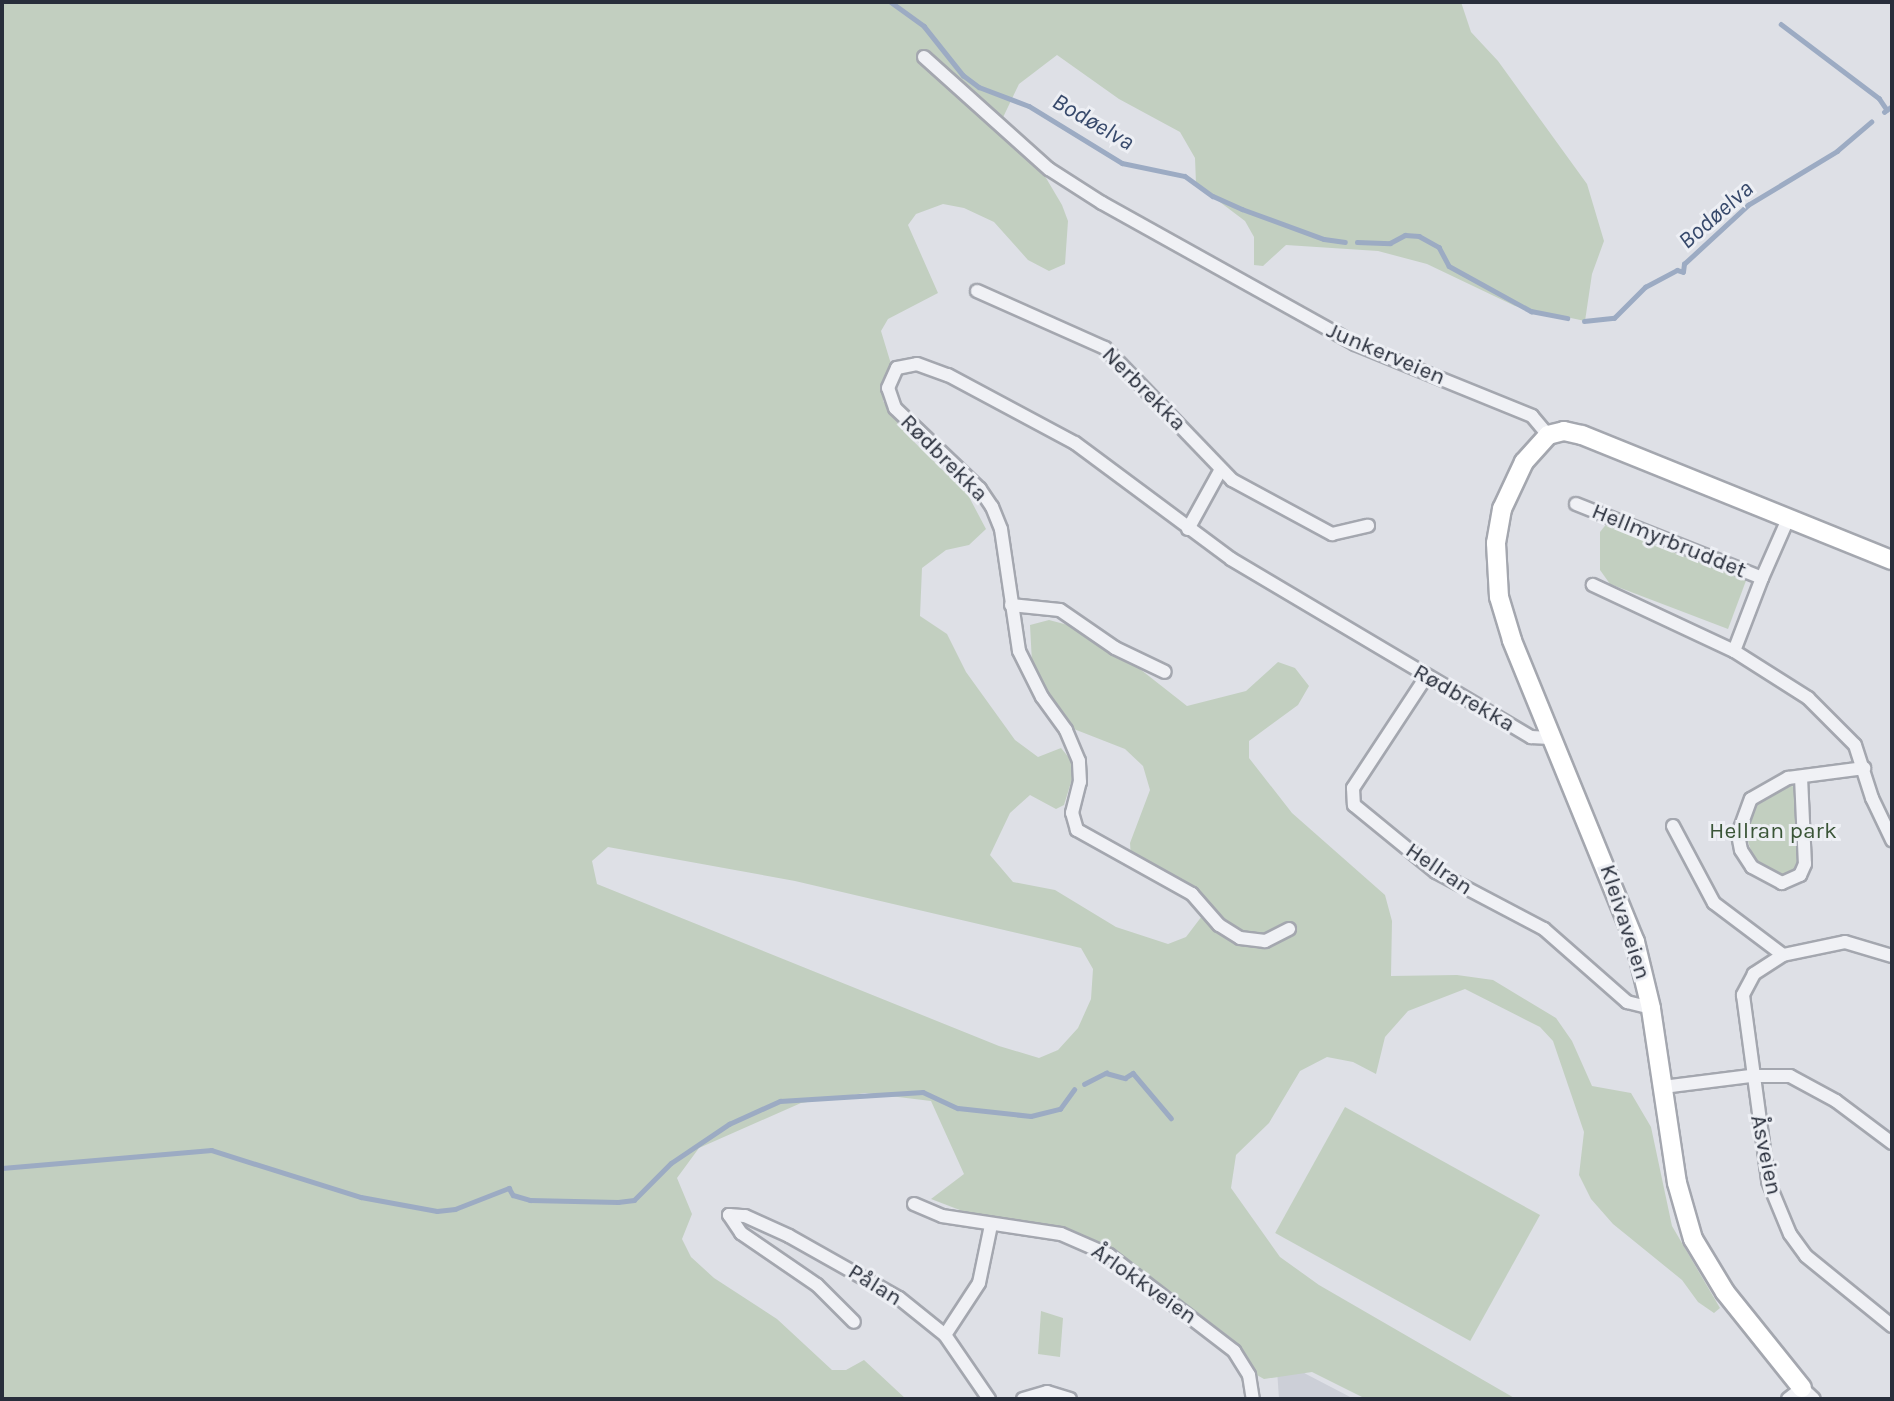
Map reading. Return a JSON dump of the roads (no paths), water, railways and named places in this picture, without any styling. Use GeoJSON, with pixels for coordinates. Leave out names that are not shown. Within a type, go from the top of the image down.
{"type":"FeatureCollection","features":[{"type":"Feature","properties":{"kind":"street","name":"Junkerveien"},"geometry":{"type":"LineString","coordinates":[[924,57],[1049,169],[1114,210],[1355,344],[1532,416],[1548,435]]}},
{"type":"Feature","properties":{"kind":"street","name":"Nerbrekka"},"geometry":{"type":"LineString","coordinates":[[977,291],[1105,348],[1177,419],[1220,471],[1325,532],[1340,535],[1368,526]]}},
{"type":"Feature","properties":{"kind":"street","name":"Rødbrekka"},"geometry":{"type":"LineString","coordinates":[[1289,929],[1275,940],[1240,938],[1219,925],[1192,894],[1077,830],[1072,813],[1080,773],[1074,744],[1027,671],[1012,605],[1001,529],[992,507],[974,483],[895,408],[888,388],[897,368],[906,364],[931,368],[1075,443],[1131,481],[1188,529],[1426,677],[1531,737],[1550,738]]}},
{"type":"Feature","properties":{"kind":"street"},"geometry":{"type":"LineString","coordinates":[[1548,435],[1582,435],[1892,560]]}},
{"type":"Feature","properties":{"kind":"street","name":"Kleivaveien"},"geometry":{"type":"LineString","coordinates":[[1548,435],[1524,462],[1507,494],[1496,561],[1505,617],[1550,738],[1617,889],[1651,1008],[1677,1183],[1693,1239],[1725,1292],[1801,1396]]}},
{"type":"Feature","properties":{"kind":"street"},"geometry":{"type":"LineString","coordinates":[[1188,529],[1220,471]]}},
{"type":"Feature","properties":{"kind":"street","name":"Hellmyrbruddet"},"geometry":{"type":"LineString","coordinates":[[1576,504],[1762,578]]}},
{"type":"Feature","properties":{"kind":"street","name":"Hellmyrbruddet"},"geometry":{"type":"LineString","coordinates":[[1734,651],[1788,519]]}},
{"type":"Feature","properties":{"kind":"street"},"geometry":{"type":"LineString","coordinates":[[1593,585],[1734,651],[1808,698],[1855,745],[1872,798],[1892,840]]}},
{"type":"Feature","properties":{"kind":"street"},"geometry":{"type":"LineString","coordinates":[[1012,605],[1060,610],[1115,649],[1165,671]]}},
{"type":"Feature","properties":{"kind":"street","name":"Hellran"},"geometry":{"type":"LineString","coordinates":[[1426,677],[1353,788],[1354,805],[1436,872],[1544,929],[1627,1002],[1651,1008]]}},
{"type":"Feature","properties":{"kind":"street"},"geometry":{"type":"LineString","coordinates":[[1801,777],[1805,864],[1800,875],[1782,883],[1752,867],[1738,834],[1752,799],[1770,785],[1801,777],[1864,768]]}},
{"type":"Feature","properties":{"kind":"street"},"geometry":{"type":"LineString","coordinates":[[1673,826],[1714,903],[1783,955],[1845,942],[1892,956]]}},
{"type":"Feature","properties":{"kind":"street","name":"Åsveien"},"geometry":{"type":"LineString","coordinates":[[1783,955],[1762,967],[1744,988],[1751,1076],[1768,1181],[1790,1234],[1824,1274],[1892,1326]]}},
{"type":"Feature","properties":{"kind":"street"},"geometry":{"type":"LineString","coordinates":[[1663,1087],[1751,1076],[1790,1076],[1808,1084],[1892,1143]]}},
{"type":"Feature","properties":{"kind":"street","name":"Årlokkveien"},"geometry":{"type":"LineString","coordinates":[[914,1204],[942,1216],[992,1226],[1061,1234],[1127,1266],[1234,1351],[1249,1375],[1253,1399]]}},
{"type":"Feature","properties":{"kind":"street","name":"Pålan"},"geometry":{"type":"LineString","coordinates":[[854,1322],[817,1285],[741,1233],[729,1215],[745,1216],[870,1278],[945,1335],[989,1399]]}},
{"type":"Feature","properties":{"kind":"street"},"geometry":{"type":"LineString","coordinates":[[945,1335],[979,1283],[992,1226]]}},
{"type":"Feature","properties":{"kind":"street"},"geometry":{"type":"LineString","coordinates":[[1023,1399],[1046,1392],[1070,1399]]}},
{"type":"Feature","properties":{"kind":"waterway","name":"Bodøelva"},"geometry":{"type":"LineString","coordinates":[[891,2],[924,26],[963,75],[979,87],[1029,106],[1122,163],[1185,176],[1213,196],[1242,209],[1324,239],[1345,242]]}},
{"type":"Feature","properties":{"kind":"waterway"},"geometry":{"type":"LineString","coordinates":[[1781,24],[1879,98],[1887,110]]}},
{"type":"Feature","properties":{"kind":"waterway","name":"Bodøelva"},"geometry":{"type":"LineString","coordinates":[[1884,112],[1892,106]]}},
{"type":"Feature","properties":{"kind":"waterway","name":"Bodøelva"},"geometry":{"type":"LineString","coordinates":[[1584,321],[1614,318],[1645,287],[1677,270],[1683,272],[1684,264],[1748,205],[1837,151],[1871,122]]}},
{"type":"Feature","properties":{"kind":"waterway","name":"Bodøelva"},"geometry":{"type":"LineString","coordinates":[[1357,242],[1390,243],[1405,235],[1419,236],[1439,247],[1449,266],[1531,311],[1567,318]]}},
{"type":"Feature","properties":{"kind":"waterway"},"geometry":{"type":"LineString","coordinates":[[1084,1084],[1106,1073],[1125,1078],[1133,1073],[1171,1118]]}},
{"type":"Feature","properties":{"kind":"waterway"},"geometry":{"type":"LineString","coordinates":[[2,1168],[211,1150],[361,1197],[437,1211],[455,1209],[509,1188],[513,1195],[530,1200],[618,1202],[634,1200],[671,1163],[729,1124],[780,1101],[923,1092],[958,1108],[1031,1116],[1060,1109],[1074,1090]]}},
{"type":"Feature","properties":{"kind":"park label","name":"Hellran park"},"geometry":{"type":"Point","coordinates":[1773,831]}}]}
